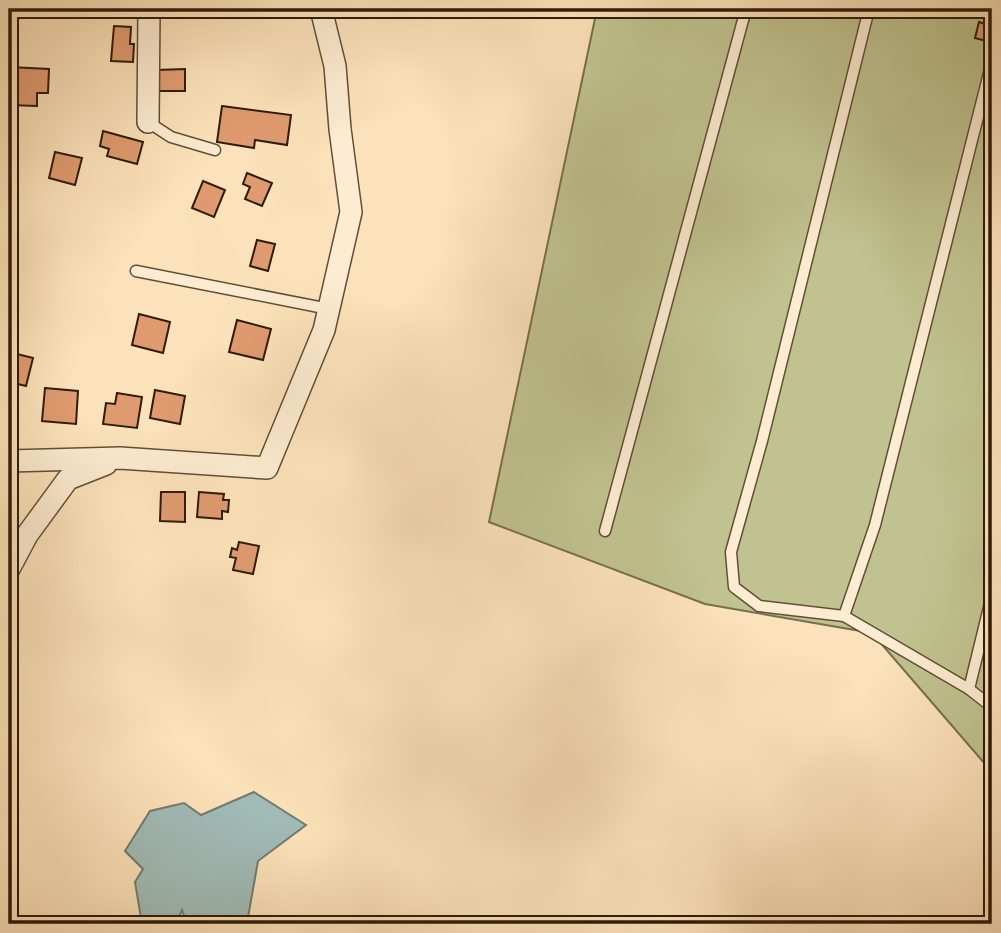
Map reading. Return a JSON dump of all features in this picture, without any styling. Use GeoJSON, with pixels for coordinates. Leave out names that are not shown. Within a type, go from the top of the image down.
{"type":"FeatureCollection","features":[{"type":"Feature","properties":{"kind":"street"},"geometry":{"type":"LineString","coordinates":[[148,122],[149,9]]}},
{"type":"Feature","properties":{"kind":"street"},"geometry":{"type":"LineString","coordinates":[[9,461],[120,458],[267,468],[324,330],[351,212],[335,66],[321,9]]}},
{"type":"Feature","properties":{"kind":"street"},"geometry":{"type":"LineString","coordinates":[[9,569],[27,535],[68,479],[120,458]]}},
{"type":"Feature","properties":{"kind":"lane"},"geometry":{"type":"LineString","coordinates":[[605,531],[746,9]]}},
{"type":"Feature","properties":{"kind":"lane"},"geometry":{"type":"LineString","coordinates":[[869,9],[762,441],[731,552],[734,587],[759,606],[844,616],[969,689],[992,707]]}},
{"type":"Feature","properties":{"kind":"lane"},"geometry":{"type":"LineString","coordinates":[[844,616],[875,525],[992,61]]}},
{"type":"Feature","properties":{"kind":"lane"},"geometry":{"type":"LineString","coordinates":[[148,122],[171,137],[215,150]]}},
{"type":"Feature","properties":{"kind":"lane"},"geometry":{"type":"LineString","coordinates":[[136,271],[329,309]]}},
{"type":"Feature","properties":{"kind":"lane"},"geometry":{"type":"LineString","coordinates":[[969,689],[992,595]]}},
{"type":"Feature","properties":{"kind":"green space"},"geometry":{"type":"Polygon","coordinates":[[[597,9],[992,9],[992,772],[872,633],[705,604],[489,522],[597,9]]]}},
{"type":"Feature","properties":{"kind":"water"},"geometry":{"type":"Polygon","coordinates":[[[254,792],[306,825],[258,861],[247,923],[187,924],[182,910],[176,924],[142,924],[135,882],[143,869],[125,851],[150,811],[184,803],[201,815],[254,792]]]}},
{"type":"Feature","properties":{"kind":"building"},"geometry":{"type":"Polygon","coordinates":[[[163,9],[198,9],[198,17],[163,17],[163,9]]]}},
{"type":"Feature","properties":{"kind":"building"},"geometry":{"type":"Polygon","coordinates":[[[231,9],[265,9],[266,14],[231,14],[231,9]]]}},
{"type":"Feature","properties":{"kind":"building"},"geometry":{"type":"Polygon","coordinates":[[[979,22],[992,26],[990,42],[975,38],[979,22]]]}},
{"type":"Feature","properties":{"kind":"building"},"geometry":{"type":"Polygon","coordinates":[[[114,26],[131,27],[133,62],[111,61],[114,26]]]}},
{"type":"Feature","properties":{"kind":"building"},"geometry":{"type":"Polygon","coordinates":[[[9,67],[49,69],[48,93],[37,93],[37,106],[9,105],[9,67]]]}},
{"type":"Feature","properties":{"kind":"building"},"geometry":{"type":"Polygon","coordinates":[[[185,69],[185,91],[156,91],[156,70],[185,69]]]}},
{"type":"Feature","properties":{"kind":"building"},"geometry":{"type":"Polygon","coordinates":[[[222,106],[291,115],[287,145],[255,140],[254,148],[217,142],[222,106]]]}},
{"type":"Feature","properties":{"kind":"building"},"geometry":{"type":"Polygon","coordinates":[[[103,131],[143,142],[137,164],[107,156],[109,149],[100,146],[103,131]]]}},
{"type":"Feature","properties":{"kind":"building"},"geometry":{"type":"Polygon","coordinates":[[[55,152],[82,158],[75,185],[49,178],[55,152]]]}},
{"type":"Feature","properties":{"kind":"building"},"geometry":{"type":"Polygon","coordinates":[[[247,173],[272,183],[262,206],[245,199],[250,187],[243,184],[247,173]]]}},
{"type":"Feature","properties":{"kind":"building"},"geometry":{"type":"Polygon","coordinates":[[[203,181],[225,190],[214,217],[192,208],[203,181]]]}},
{"type":"Feature","properties":{"kind":"building"},"geometry":{"type":"Polygon","coordinates":[[[257,240],[275,244],[268,271],[250,266],[257,240]]]}},
{"type":"Feature","properties":{"kind":"building"},"geometry":{"type":"Polygon","coordinates":[[[139,314],[170,322],[163,353],[132,345],[139,314]]]}},
{"type":"Feature","properties":{"kind":"building"},"geometry":{"type":"Polygon","coordinates":[[[237,320],[271,329],[263,360],[229,352],[237,320]]]}},
{"type":"Feature","properties":{"kind":"building"},"geometry":{"type":"Polygon","coordinates":[[[9,352],[33,358],[26,386],[9,382],[9,352]]]}},
{"type":"Feature","properties":{"kind":"building"},"geometry":{"type":"Polygon","coordinates":[[[45,388],[78,391],[76,424],[42,421],[45,388]]]}},
{"type":"Feature","properties":{"kind":"building"},"geometry":{"type":"Polygon","coordinates":[[[155,390],[185,396],[180,424],[150,418],[155,390]]]}},
{"type":"Feature","properties":{"kind":"building"},"geometry":{"type":"Polygon","coordinates":[[[117,393],[142,397],[137,428],[103,424],[106,403],[115,404],[117,393]]]}},
{"type":"Feature","properties":{"kind":"building"},"geometry":{"type":"Polygon","coordinates":[[[161,492],[185,492],[185,522],[160,521],[161,492]]]}},
{"type":"Feature","properties":{"kind":"building"},"geometry":{"type":"Polygon","coordinates":[[[199,492],[224,494],[223,500],[229,500],[228,512],[222,511],[222,519],[197,517],[199,492]]]}},
{"type":"Feature","properties":{"kind":"building"},"geometry":{"type":"Polygon","coordinates":[[[239,542],[259,546],[253,574],[233,570],[236,558],[230,557],[232,548],[237,550],[239,542]]]}}]}
